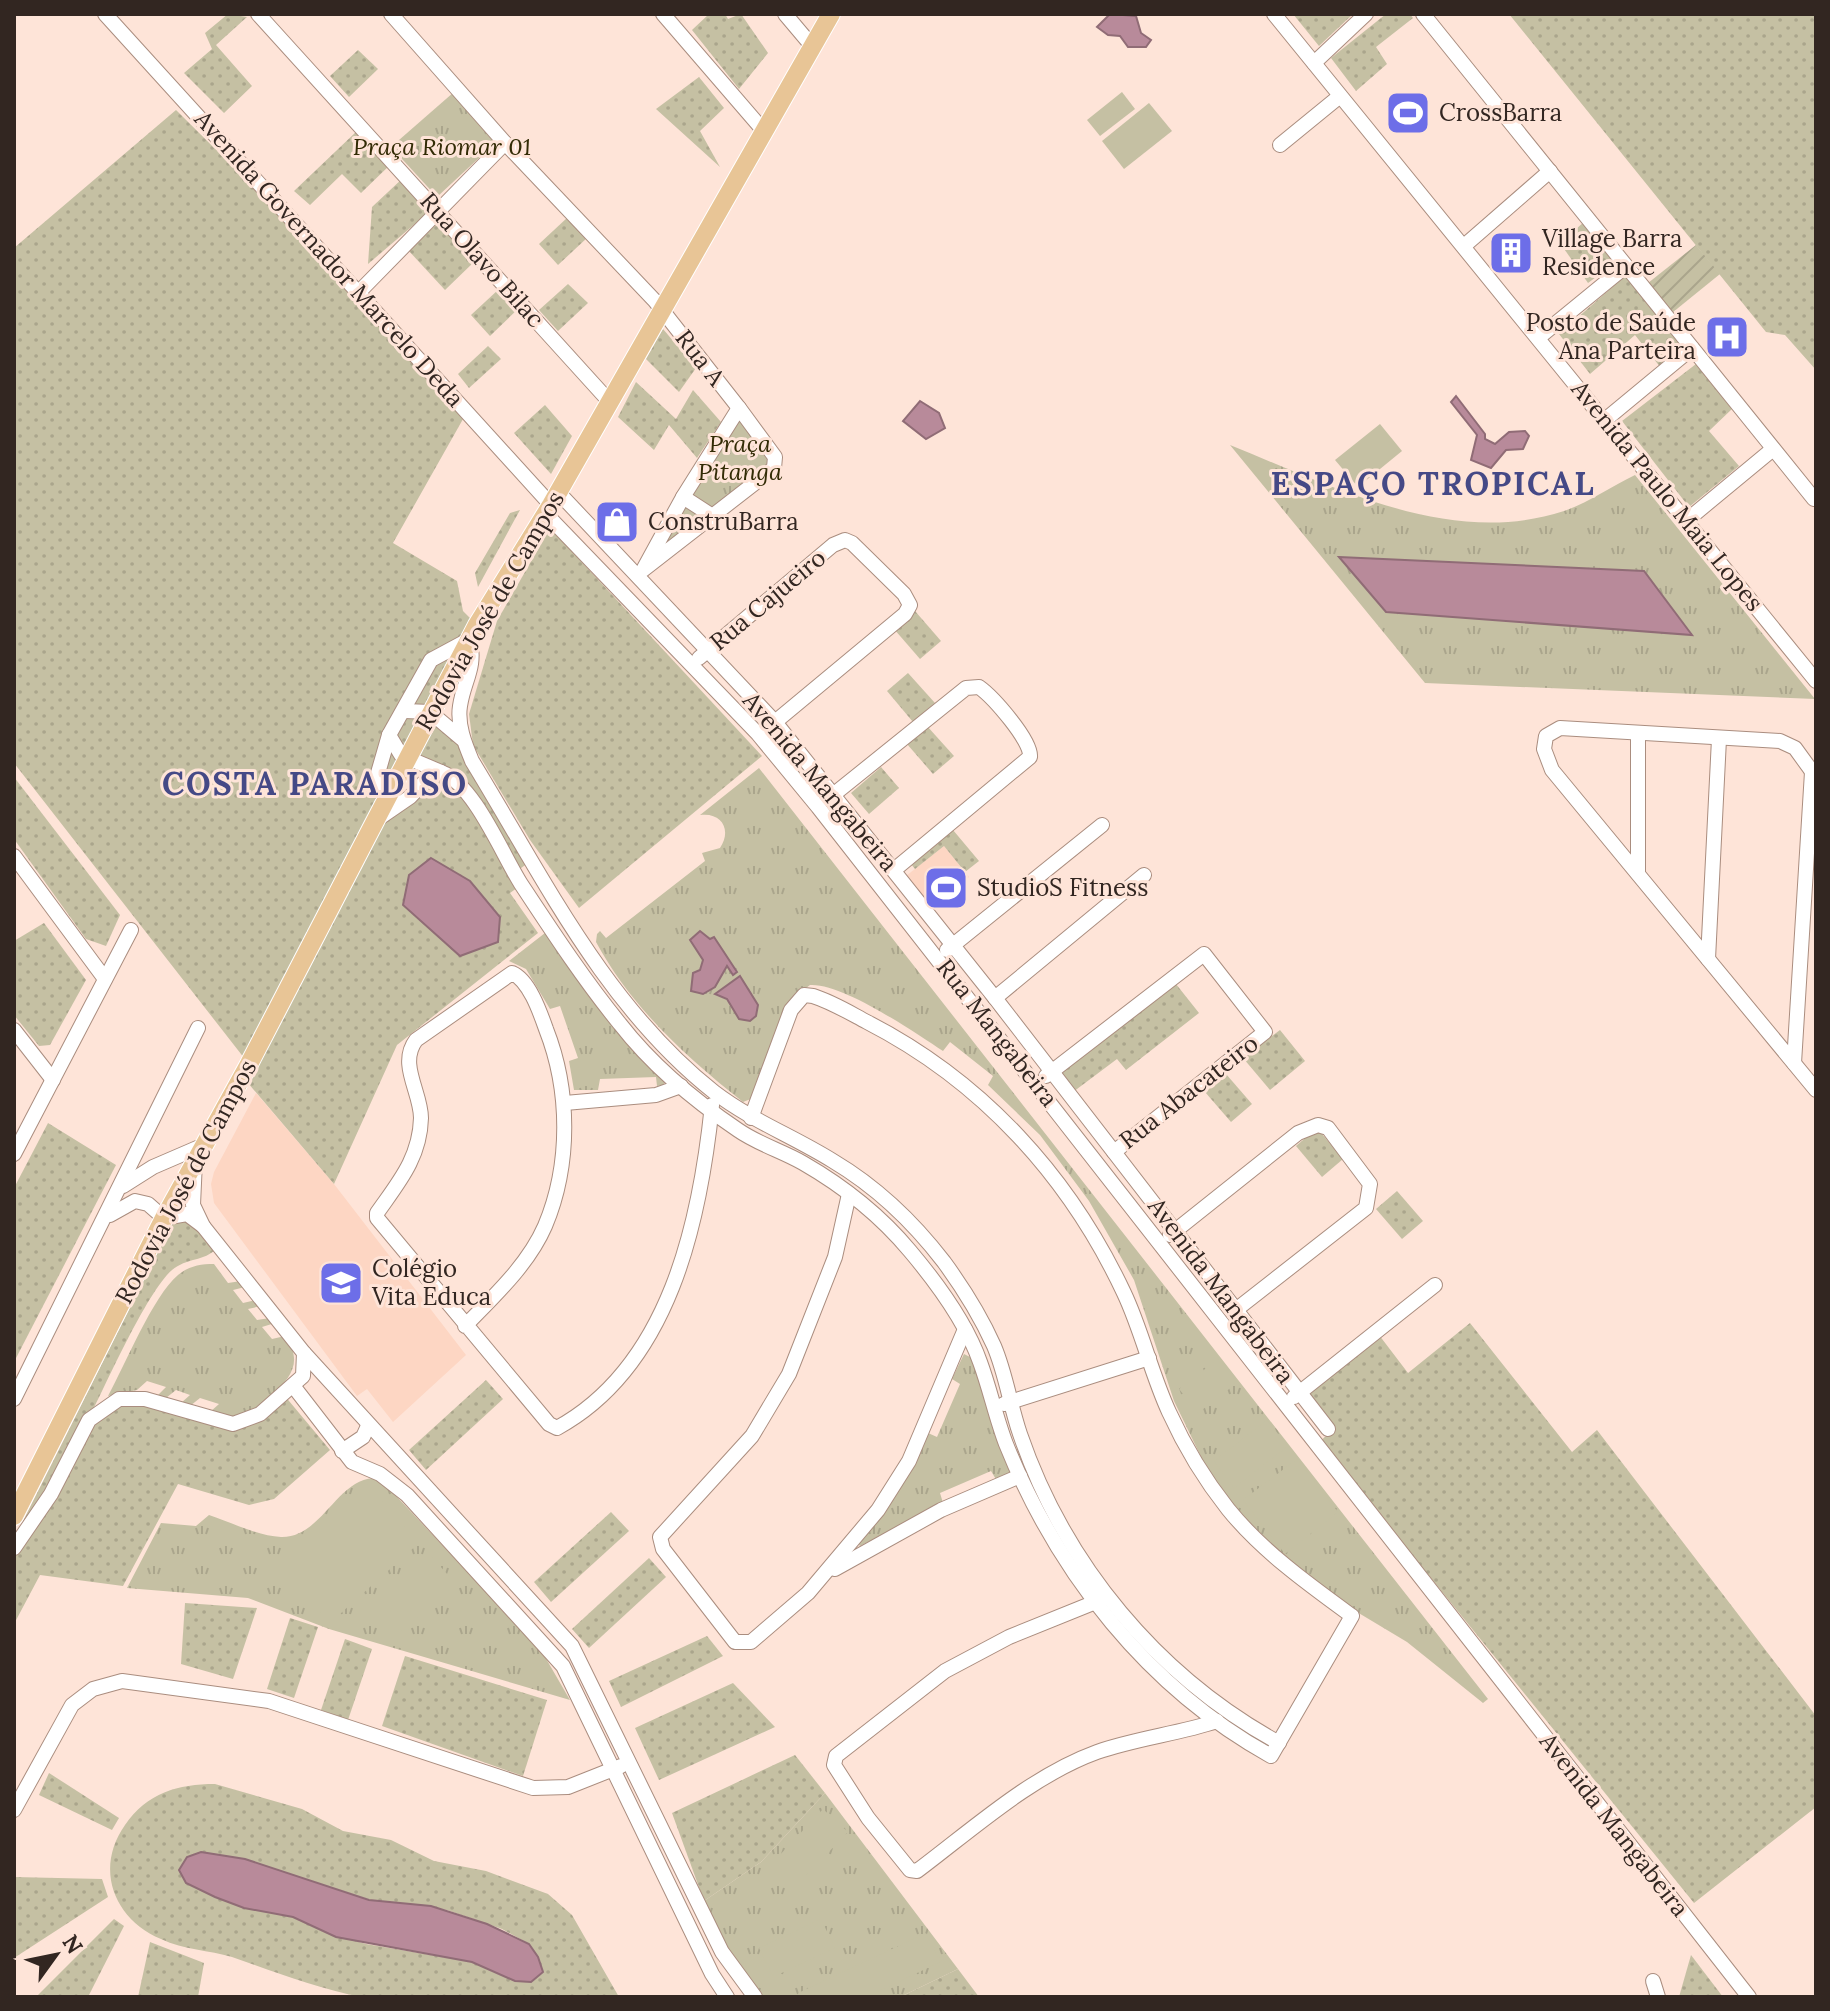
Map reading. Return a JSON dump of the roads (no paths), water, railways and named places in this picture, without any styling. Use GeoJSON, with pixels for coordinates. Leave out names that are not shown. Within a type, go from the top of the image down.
{"type":"FeatureCollection","features":[{"type":"Feature","properties":{"kind":"main road","name":"Rodovia José de Campos"},"geometry":{"type":"LineString","coordinates":[[14,1516],[164,1218],[430,712],[831,14]]}},
{"type":"Feature","properties":{"kind":"street","name":"Avenida Governador Marcelo Deda"},"geometry":{"type":"LineString","coordinates":[[105,14],[552,504]]}},
{"type":"Feature","properties":{"kind":"street","name":"Rua Olavo Bilac"},"geometry":{"type":"LineString","coordinates":[[258,14],[608,400]]}},
{"type":"Feature","properties":{"kind":"street","name":"Rua A"},"geometry":{"type":"LineString","coordinates":[[391,14],[505,143],[661,308],[739,408]]}},
{"type":"Feature","properties":{"kind":"street"},"geometry":{"type":"LineString","coordinates":[[663,14],[763,130]]}},
{"type":"Feature","properties":{"kind":"street"},"geometry":{"type":"LineString","coordinates":[[785,14],[812,46]]}},
{"type":"Feature","properties":{"kind":"street","name":"Avenida Paulo Maia Lopes"},"geometry":{"type":"LineString","coordinates":[[1274,14],[1816,681]]}},
{"type":"Feature","properties":{"kind":"street"},"geometry":{"type":"LineString","coordinates":[[1314,63],[1366,14]]}},
{"type":"Feature","properties":{"kind":"street"},"geometry":{"type":"LineString","coordinates":[[1423,14],[1814,499]]}},
{"type":"Feature","properties":{"kind":"street"},"geometry":{"type":"LineString","coordinates":[[1280,145],[1340,96]]}},
{"type":"Feature","properties":{"kind":"street"},"geometry":{"type":"LineString","coordinates":[[360,291],[505,143]]}},
{"type":"Feature","properties":{"kind":"street"},"geometry":{"type":"LineString","coordinates":[[1464,246],[1550,171]]}},
{"type":"Feature","properties":{"kind":"street"},"geometry":{"type":"LineString","coordinates":[[1538,338],[1626,266]]}},
{"type":"Feature","properties":{"kind":"street"},"geometry":{"type":"LineString","coordinates":[[1605,420],[1692,348]]}},
{"type":"Feature","properties":{"kind":"street"},"geometry":{"type":"LineString","coordinates":[[739,408],[776,463],[771,472],[641,573],[683,497],[739,408]]}},
{"type":"Feature","properties":{"kind":"street"},"geometry":{"type":"LineString","coordinates":[[1686,521],[1773,449]]}},
{"type":"Feature","properties":{"kind":"street"},"geometry":{"type":"LineString","coordinates":[[683,497],[714,517]]}},
{"type":"Feature","properties":{"kind":"street","name":"Avenida Mangabeira"},"geometry":{"type":"LineString","coordinates":[[552,504],[641,573],[707,652],[775,722],[954,945],[1328,1429]]}},
{"type":"Feature","properties":{"kind":"street","name":"Rua Mangabeira"},"geometry":{"type":"LineString","coordinates":[[552,504],[692,664],[758,734],[818,807],[938,957],[1419,1578]]}},
{"type":"Feature","properties":{"kind":"street","name":"Rua Cajueiro"},"geometry":{"type":"LineString","coordinates":[[692,664],[833,545],[845,540],[904,594],[910,605],[905,614],[775,722]]}},
{"type":"Feature","properties":{"kind":"street"},"geometry":{"type":"LineString","coordinates":[[384,801],[378,773],[389,735],[431,660],[470,639],[474,660],[460,708],[464,742]]}},
{"type":"Feature","properties":{"kind":"street"},"geometry":{"type":"LineString","coordinates":[[818,807],[973,685],[989,694],[1031,752],[1025,762],[894,870]]}},
{"type":"Feature","properties":{"kind":"street"},"geometry":{"type":"LineString","coordinates":[[405,711],[430,712],[449,725],[464,742],[531,858],[623,1003],[713,1091],[751,1118],[847,1170],[921,1236],[973,1305],[995,1347],[1031,1463],[1064,1534],[1101,1600],[1177,1670],[1248,1726],[1279,1743]]}},
{"type":"Feature","properties":{"kind":"street"},"geometry":{"type":"LineString","coordinates":[[1794,1063],[1814,775],[1789,744],[1560,728],[1546,736],[1544,749],[1552,770],[1816,1090]]}},
{"type":"Feature","properties":{"kind":"street"},"geometry":{"type":"LineString","coordinates":[[1638,734],[1638,873]]}},
{"type":"Feature","properties":{"kind":"street"},"geometry":{"type":"LineString","coordinates":[[389,735],[394,749],[407,758],[452,776],[463,788],[513,871],[622,1028],[681,1086],[711,1110],[740,1131],[799,1161],[849,1194],[911,1252],[965,1329],[979,1359],[1020,1476],[1051,1538],[1137,1651],[1217,1721],[1271,1756],[1352,1616],[1273,1555],[1229,1510],[1195,1461],[1169,1412],[1125,1295],[1093,1233],[1038,1156],[999,1114],[949,1072],[890,1034],[822,999],[804,995],[791,1010],[751,1118]]}},
{"type":"Feature","properties":{"kind":"street"},"geometry":{"type":"LineString","coordinates":[[1708,959],[1719,739]]}},
{"type":"Feature","properties":{"kind":"street"},"geometry":{"type":"LineString","coordinates":[[374,821],[410,797],[429,777],[441,772]]}},
{"type":"Feature","properties":{"kind":"street"},"geometry":{"type":"LineString","coordinates":[[938,957],[1102,825]]}},
{"type":"Feature","properties":{"kind":"street"},"geometry":{"type":"LineString","coordinates":[[14,856],[105,979]]}},
{"type":"Feature","properties":{"kind":"street"},"geometry":{"type":"LineString","coordinates":[[513,871],[524,867],[531,858]]}},
{"type":"Feature","properties":{"kind":"street"},"geometry":{"type":"LineString","coordinates":[[995,998],[1144,875]]}},
{"type":"Feature","properties":{"kind":"street"},"geometry":{"type":"LineString","coordinates":[[557,936],[573,925]]}},
{"type":"Feature","properties":{"kind":"street"},"geometry":{"type":"LineString","coordinates":[[14,1154],[131,930]]}},
{"type":"Feature","properties":{"kind":"street","name":"Rua Abacateiro"},"geometry":{"type":"LineString","coordinates":[[1051,1072],[1204,954],[1265,1032],[1114,1152]]}},
{"type":"Feature","properties":{"kind":"street"},"geometry":{"type":"LineString","coordinates":[[465,1326],[515,1274],[545,1226],[560,1170],[565,1103],[560,1064],[545,1024],[517,974],[504,975],[411,1047],[410,1069],[421,1118],[416,1147],[408,1171],[377,1218],[465,1326],[553,1426],[561,1426],[602,1394],[639,1350],[669,1296],[689,1245],[702,1194],[713,1091]]}},
{"type":"Feature","properties":{"kind":"street"},"geometry":{"type":"LineString","coordinates":[[14,1399],[122,1187],[198,1028]]}},
{"type":"Feature","properties":{"kind":"street"},"geometry":{"type":"LineString","coordinates":[[14,1030],[53,1080]]}},
{"type":"Feature","properties":{"kind":"street"},"geometry":{"type":"LineString","coordinates":[[1036,1083],[1051,1072]]}},
{"type":"Feature","properties":{"kind":"street"},"geometry":{"type":"LineString","coordinates":[[565,1103],[656,1095],[681,1086]]}},
{"type":"Feature","properties":{"kind":"street"},"geometry":{"type":"LineString","coordinates":[[1160,1243],[1298,1133],[1318,1125],[1328,1128],[1364,1172],[1371,1196],[1358,1216],[1237,1309]]}},
{"type":"Feature","properties":{"kind":"street"},"geometry":{"type":"LineString","coordinates":[[122,1187],[153,1167],[199,1153],[193,1205],[203,1226],[304,1353],[368,1426],[572,1646],[722,1952],[755,1997]]}},
{"type":"Feature","properties":{"kind":"street"},"geometry":{"type":"LineString","coordinates":[[138,1154],[146,1165],[153,1167]]}},
{"type":"Feature","properties":{"kind":"street"},"geometry":{"type":"LineString","coordinates":[[849,1194],[835,1257],[789,1374],[752,1436],[660,1537],[663,1549],[739,1644],[751,1642],[828,1573],[878,1510],[909,1461],[965,1329]]}},
{"type":"Feature","properties":{"kind":"street"},"geometry":{"type":"LineString","coordinates":[[106,1218],[135,1201],[148,1204],[164,1218],[187,1214],[203,1226]]}},
{"type":"Feature","properties":{"kind":"street"},"geometry":{"type":"LineString","coordinates":[[911,1252],[921,1236]]}},
{"type":"Feature","properties":{"kind":"street"},"geometry":{"type":"LineString","coordinates":[[1285,1403],[1435,1285]]}},
{"type":"Feature","properties":{"kind":"street"},"geometry":{"type":"LineString","coordinates":[[14,1548],[51,1494],[89,1420],[111,1403],[131,1397],[145,1399],[233,1424],[260,1414],[294,1387],[303,1376],[304,1353]]}},
{"type":"Feature","properties":{"kind":"street"},"geometry":{"type":"LineString","coordinates":[[995,1408],[1149,1358]]}},
{"type":"Feature","properties":{"kind":"street"},"geometry":{"type":"LineString","coordinates":[[294,1387],[352,1462],[380,1474],[407,1495],[552,1651],[573,1684],[712,1974],[727,1997]]}},
{"type":"Feature","properties":{"kind":"street"},"geometry":{"type":"LineString","coordinates":[[342,1451],[363,1437],[368,1426]]}},
{"type":"Feature","properties":{"kind":"street"},"geometry":{"type":"LineString","coordinates":[[828,1573],[941,1510],[1020,1476]]}},
{"type":"Feature","properties":{"kind":"street","name":"Avenida Mangabeira"},"geometry":{"type":"LineString","coordinates":[[1419,1578],[1749,1997]]}},
{"type":"Feature","properties":{"kind":"street"},"geometry":{"type":"LineString","coordinates":[[1101,1600],[1009,1637],[945,1671],[836,1756],[834,1765],[868,1818],[910,1870],[917,1871],[1040,1782],[1079,1760],[1143,1738],[1217,1721]]}},
{"type":"Feature","properties":{"kind":"street"},"geometry":{"type":"LineString","coordinates":[[14,1810],[72,1705],[93,1689],[122,1681],[269,1701],[533,1788],[568,1787],[614,1771],[630,1761]]}},
{"type":"Feature","properties":{"kind":"street"},"geometry":{"type":"LineString","coordinates":[[1653,1981],[1658,1997]]}},
{"type":"Feature","properties":{"kind":"place","name":"CrossBarra"},"geometry":{"type":"Point","coordinates":[1408,113]}},
{"type":"Feature","properties":{"kind":"place","name":"Village Barra Residence"},"geometry":{"type":"Point","coordinates":[1511,253]}},
{"type":"Feature","properties":{"kind":"place","name":"Posto de Saúde Ana Parteira"},"geometry":{"type":"Point","coordinates":[1727,337]}},
{"type":"Feature","properties":{"kind":"place","name":"ConstruBarra"},"geometry":{"type":"Point","coordinates":[617,522]}},
{"type":"Feature","properties":{"kind":"place","name":"StudioS Fitness"},"geometry":{"type":"Point","coordinates":[946,888]}},
{"type":"Feature","properties":{"kind":"place","name":"Colégio Vita Educa"},"geometry":{"type":"Point","coordinates":[341,1283]}},
{"type":"Feature","properties":{"kind":"district","name":"ESPAÇO TROPICAL"},"geometry":{"type":"Point","coordinates":[1433,484]}},
{"type":"Feature","properties":{"kind":"district","name":"COSTA PARADISO"},"geometry":{"type":"Point","coordinates":[315,784]}},
{"type":"Feature","properties":{"kind":"park label","name":"Praça Riomar 01"},"geometry":{"type":"Point","coordinates":[442,147]}},
{"type":"Feature","properties":{"kind":"park label","name":"Praça Pitanga"},"geometry":{"type":"Point","coordinates":[740,458]}}]}
